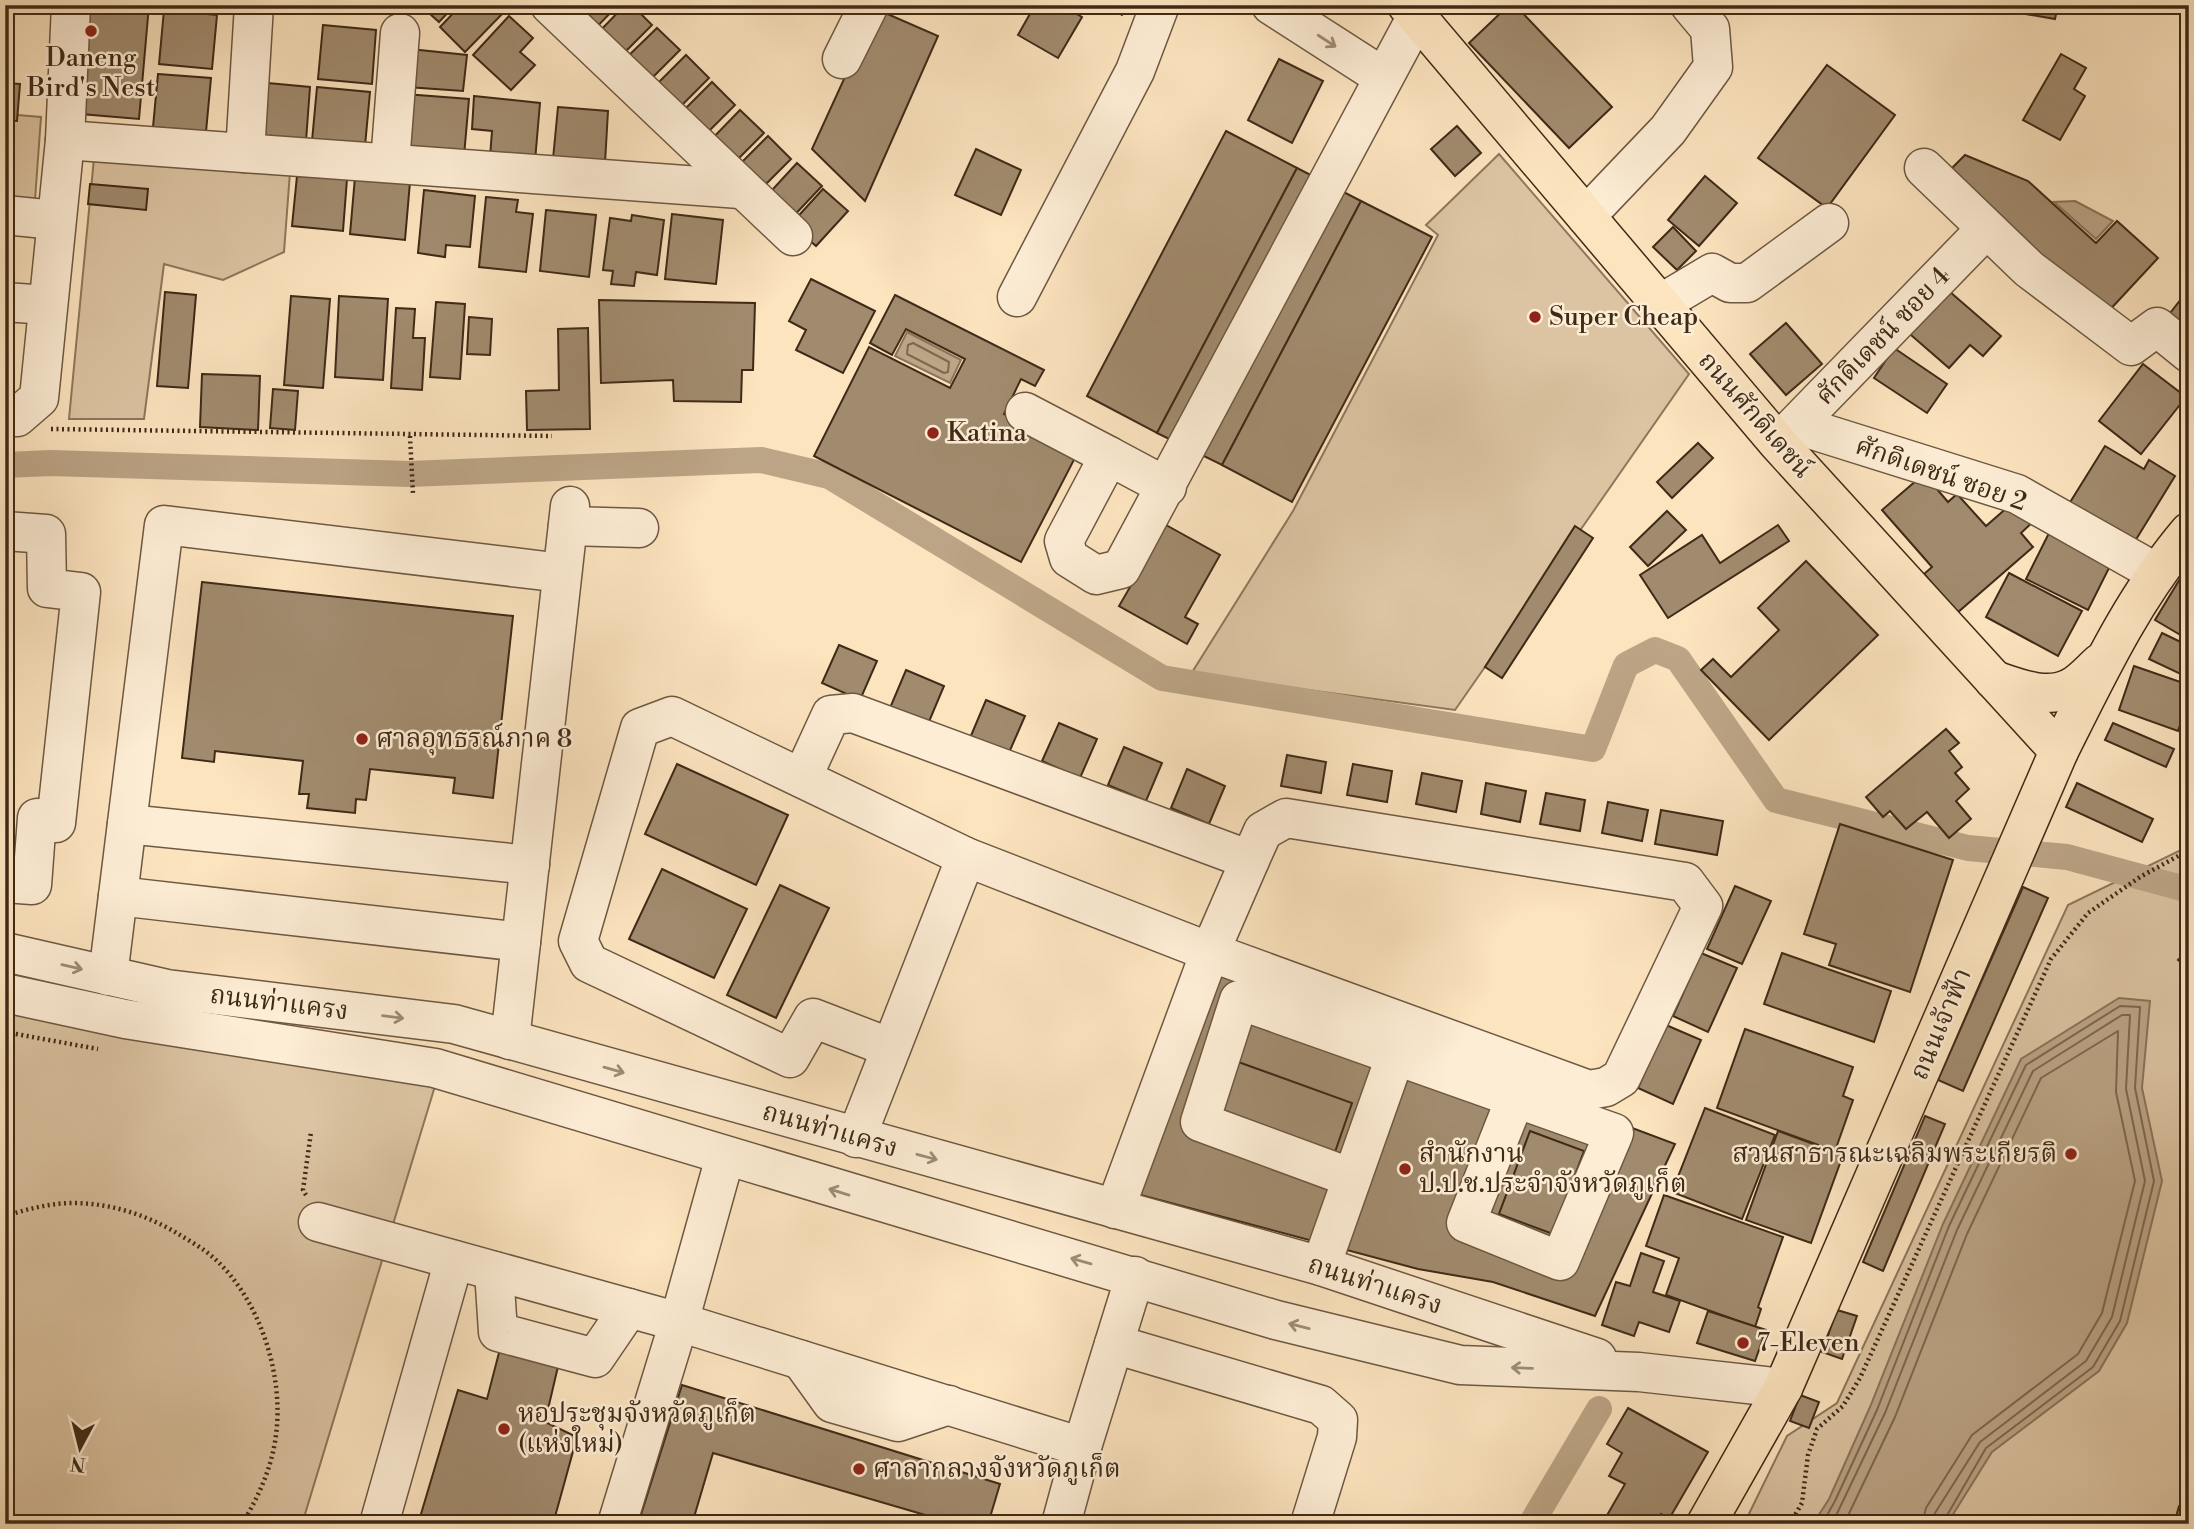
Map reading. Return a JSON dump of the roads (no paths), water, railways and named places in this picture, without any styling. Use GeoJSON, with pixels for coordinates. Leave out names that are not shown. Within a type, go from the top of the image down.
{"type":"FeatureCollection","features":[{"type":"Feature","properties":{"kind":"main road","name":"ถนนศักดิเดชน์"},"geometry":{"type":"LineString","coordinates":[[1412,11],[1660,303],[1787,434],[1994,680],[2059,751]]}},
{"type":"Feature","properties":{"kind":"main road","name":"ถนนเจ้าฟ้า"},"geometry":{"type":"LineString","coordinates":[[1706,1524],[1783,1388],[2059,751],[2105,660],[2155,572],[2189,532]]}},
{"type":"Feature","properties":{"kind":"main road"},"geometry":{"type":"LineString","coordinates":[[1994,680],[2029,692],[2055,692],[2071,688],[2105,660]]}},
{"type":"Feature","properties":{"kind":"street"},"geometry":{"type":"LineString","coordinates":[[11,417],[39,398],[65,140],[71,5]]}},
{"type":"Feature","properties":{"kind":"street"},"geometry":{"type":"LineString","coordinates":[[245,153],[254,5]]}},
{"type":"Feature","properties":{"kind":"street"},"geometry":{"type":"LineString","coordinates":[[550,5],[740,189],[793,236]]}},
{"type":"Feature","properties":{"kind":"street"},"geometry":{"type":"LineString","coordinates":[[842,59],[869,5]]}},
{"type":"Feature","properties":{"kind":"street"},"geometry":{"type":"LineString","coordinates":[[1017,297],[1135,71],[1160,5]]}},
{"type":"Feature","properties":{"kind":"street"},"geometry":{"type":"LineString","coordinates":[[1272,5],[1382,77]]}},
{"type":"Feature","properties":{"kind":"street"},"geometry":{"type":"LineString","coordinates":[[1586,215],[1668,130],[1713,67],[1710,29],[1690,5]]}},
{"type":"Feature","properties":{"kind":"street"},"geometry":{"type":"LineString","coordinates":[[1109,456],[1064,541],[1069,558],[1096,575],[1121,569],[1382,77],[1412,11]]}},
{"type":"Feature","properties":{"kind":"street"},"geometry":{"type":"LineString","coordinates":[[390,163],[400,33]]}},
{"type":"Feature","properties":{"kind":"street"},"geometry":{"type":"LineString","coordinates":[[65,140],[740,189]]}},
{"type":"Feature","properties":{"kind":"street"},"geometry":{"type":"LineString","coordinates":[[1924,168],[2028,270],[2132,346],[2157,327],[2189,353]]}},
{"type":"Feature","properties":{"kind":"street"},"geometry":{"type":"LineString","coordinates":[[5,215],[55,220]]}},
{"type":"Feature","properties":{"kind":"street"},"geometry":{"type":"LineString","coordinates":[[1660,303],[1712,273],[1730,283],[1747,282],[1829,223]]}},
{"type":"Feature","properties":{"kind":"street","name":"ศักดิเดชน์ ซอย 4"},"geometry":{"type":"LineString","coordinates":[[1787,434],[1986,229]]}},
{"type":"Feature","properties":{"kind":"street"},"geometry":{"type":"LineString","coordinates":[[5,302],[47,305]]}},
{"type":"Feature","properties":{"kind":"street"},"geometry":{"type":"LineString","coordinates":[[1025,412],[1167,486]]}},
{"type":"Feature","properties":{"kind":"street","name":"ศักดิเดชน์ ซอย 2"},"geometry":{"type":"LineString","coordinates":[[1787,434],[2017,494],[2155,572]]}},
{"type":"Feature","properties":{"kind":"street"},"geometry":{"type":"LineString","coordinates":[[510,1040],[569,516],[639,528]]}},
{"type":"Feature","properties":{"kind":"street"},"geometry":{"type":"LineString","coordinates":[[108,976],[163,524],[562,573]]}},
{"type":"Feature","properties":{"kind":"street"},"geometry":{"type":"LineString","coordinates":[[5,531],[47,534],[47,588],[81,592],[56,822],[21,816],[32,885],[5,883]]}},
{"type":"Feature","properties":{"kind":"street"},"geometry":{"type":"LineString","coordinates":[[802,778],[831,715],[853,713],[1250,860]]}},
{"type":"Feature","properties":{"kind":"street"},"geometry":{"type":"LineString","coordinates":[[891,1048],[813,1018],[790,1058],[589,963],[578,941],[640,728],[672,716],[966,857],[1210,952],[1589,1090],[1606,1087],[1621,1078],[1703,906],[1685,882],[1286,818],[1263,831],[1250,860],[1210,952],[1115,1209]]}},
{"type":"Feature","properties":{"kind":"street"},"geometry":{"type":"LineString","coordinates":[[127,824],[530,865]]}},
{"type":"Feature","properties":{"kind":"street"},"geometry":{"type":"LineString","coordinates":[[856,1138],[966,857]]}},
{"type":"Feature","properties":{"kind":"street"},"geometry":{"type":"LineString","coordinates":[[118,896],[521,942]]}},
{"type":"Feature","properties":{"kind":"street","name":"ถนนท่าแครง"},"geometry":{"type":"LineString","coordinates":[[5,952],[167,989],[454,1024],[1321,1266],[1639,1372]]}},
{"type":"Feature","properties":{"kind":"street","name":"ถนนท่าแครง"},"geometry":{"type":"LineString","coordinates":[[5,993],[125,1019],[435,1069],[1276,1320],[1460,1366],[1639,1372],[1783,1388]]}},
{"type":"Feature","properties":{"kind":"street"},"geometry":{"type":"LineString","coordinates":[[1352,1178],[1199,1122],[1239,1000],[1515,1099]]}},
{"type":"Feature","properties":{"kind":"street"},"geometry":{"type":"LineString","coordinates":[[299,1047],[307,1006]]}},
{"type":"Feature","properties":{"kind":"street"},"geometry":{"type":"LineString","coordinates":[[1321,1266],[1395,1057]]}},
{"type":"Feature","properties":{"kind":"street"},"geometry":{"type":"LineString","coordinates":[[617,1524],[679,1322],[725,1157]]}},
{"type":"Feature","properties":{"kind":"street"},"geometry":{"type":"LineString","coordinates":[[318,1222],[679,1322],[1082,1447]]}},
{"type":"Feature","properties":{"kind":"street"},"geometry":{"type":"LineString","coordinates":[[379,1524],[454,1259]]}},
{"type":"Feature","properties":{"kind":"street"},"geometry":{"type":"LineString","coordinates":[[494,1271],[498,1332],[595,1358],[629,1308]]}},
{"type":"Feature","properties":{"kind":"street"},"geometry":{"type":"LineString","coordinates":[[1060,1524],[1135,1276]]}},
{"type":"Feature","properties":{"kind":"street"},"geometry":{"type":"LineString","coordinates":[[1114,1343],[1321,1405],[1338,1420],[1337,1437],[1310,1524]]}},
{"type":"Feature","properties":{"kind":"water"},"geometry":{"type":"Polygon","coordinates":[[[2075,201],[2113,221],[2096,239],[2054,202],[2075,201]]]}},
{"type":"Feature","properties":{"kind":"water"},"geometry":{"type":"Polygon","coordinates":[[[907,332],[961,360],[950,383],[895,356],[907,332]]]}},
{"type":"Feature","properties":{"kind":"water"},"geometry":{"type":"Polygon","coordinates":[[[2119,998],[2150,1001],[2142,1088],[2162,1181],[2127,1323],[2099,1371],[1992,1452],[1947,1524],[1813,1524],[1829,1499],[1870,1407],[1943,1224],[2021,1059],[2119,998]]]}},
{"type":"Feature","properties":{"kind":"waterway"},"geometry":{"type":"LineString","coordinates":[[5,465],[51,463],[409,474],[761,460],[829,476],[1162,678],[1593,749],[1626,665],[1655,650],[1678,659],[1776,800],[1968,848],[2067,857],[2189,890]]}},
{"type":"Feature","properties":{"kind":"waterway"},"geometry":{"type":"LineString","coordinates":[[1531,1524],[1599,1409]]}},
{"type":"Feature","properties":{"kind":"place","name":"Daneng Bird's Nest"},"geometry":{"type":"Point","coordinates":[91,31]}},
{"type":"Feature","properties":{"kind":"place","name":"Super Cheap"},"geometry":{"type":"Point","coordinates":[1535,317]}},
{"type":"Feature","properties":{"kind":"place","name":"Katina"},"geometry":{"type":"Point","coordinates":[933,433]}},
{"type":"Feature","properties":{"kind":"place","name":"ศาลอุทธรณ์ภาค 8"},"geometry":{"type":"Point","coordinates":[362,739]}},
{"type":"Feature","properties":{"kind":"place","name":"สวนสาธารณะเฉลิมพระเกียรติ"},"geometry":{"type":"Point","coordinates":[2071,1154]}},
{"type":"Feature","properties":{"kind":"place","name":"สำนักงาน ป.ป.ช.ประจำจังหวัดภูเก็ต"},"geometry":{"type":"Point","coordinates":[1405,1169]}},
{"type":"Feature","properties":{"kind":"place","name":"7-Eleven"},"geometry":{"type":"Point","coordinates":[1743,1343]}},
{"type":"Feature","properties":{"kind":"place","name":"หอประชุมจังหวัดภูเก็ต (แห่งใหม่)"},"geometry":{"type":"Point","coordinates":[504,1429]}},
{"type":"Feature","properties":{"kind":"place","name":"ศาลากลางจังหวัดภูเก็ต"},"geometry":{"type":"Point","coordinates":[859,1469]}}]}
